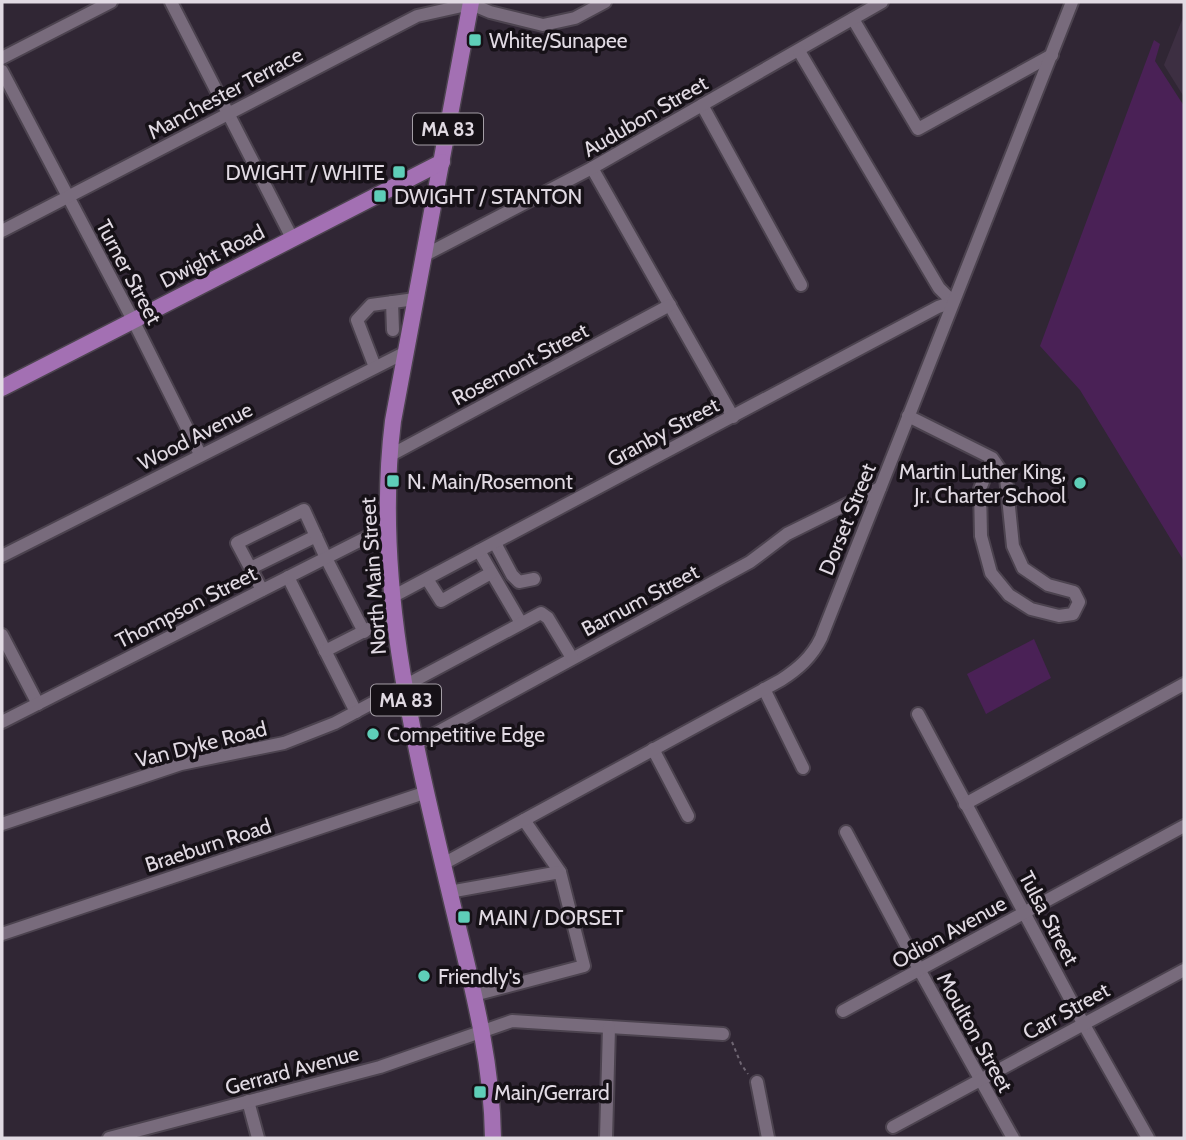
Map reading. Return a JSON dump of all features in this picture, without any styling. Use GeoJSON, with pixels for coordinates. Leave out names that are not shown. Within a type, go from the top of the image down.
{"type":"FeatureCollection","features":[{"type":"Feature","properties":{"kind":"main road","name":"MA 83"},"geometry":{"type":"LineString","coordinates":[[423,256],[471,3]]}},
{"type":"Feature","properties":{"kind":"main road","name":"Dwight Road"},"geometry":{"type":"LineString","coordinates":[[2,388],[442,162]]}},
{"type":"Feature","properties":{"kind":"main road","name":"North Main Street"},"geometry":{"type":"LineString","coordinates":[[423,256],[389,456],[387,527],[392,597],[404,686],[416,744],[482,1031],[491,1098],[493,1138]]}},
{"type":"Feature","properties":{"kind":"street"},"geometry":{"type":"LineString","coordinates":[[2,58],[111,2]]}},
{"type":"Feature","properties":{"kind":"street"},"geometry":{"type":"LineString","coordinates":[[171,2],[292,237]]}},
{"type":"Feature","properties":{"kind":"street"},"geometry":{"type":"LineString","coordinates":[[471,3],[489,12],[543,25],[575,18],[605,2]]}},
{"type":"Feature","properties":{"kind":"street","name":"Audubon Street"},"geometry":{"type":"LineString","coordinates":[[423,256],[592,168],[883,2]]}},
{"type":"Feature","properties":{"kind":"street","name":"Dorset Street"},"geometry":{"type":"LineString","coordinates":[[443,864],[764,689],[799,668],[816,647],[1072,2]]}},
{"type":"Feature","properties":{"kind":"street","name":"Manchester Terrace"},"geometry":{"type":"LineString","coordinates":[[2,231],[416,16],[471,3]]}},
{"type":"Feature","properties":{"kind":"street"},"geometry":{"type":"LineString","coordinates":[[853,19],[918,129],[1052,55]]}},
{"type":"Feature","properties":{"kind":"street"},"geometry":{"type":"LineString","coordinates":[[799,51],[939,288],[953,302]]}},
{"type":"Feature","properties":{"kind":"street","name":"Turner Street"},"geometry":{"type":"LineString","coordinates":[[2,71],[200,454]]}},
{"type":"Feature","properties":{"kind":"street"},"geometry":{"type":"LineString","coordinates":[[702,105],[801,285]]}},
{"type":"Feature","properties":{"kind":"street"},"geometry":{"type":"LineString","coordinates":[[592,168],[733,417]]}},
{"type":"Feature","properties":{"kind":"street"},"geometry":{"type":"LineString","coordinates":[[375,367],[357,320],[371,305],[415,299]]}},
{"type":"Feature","properties":{"kind":"street"},"geometry":{"type":"LineString","coordinates":[[392,302],[393,330]]}},
{"type":"Feature","properties":{"kind":"street","name":"Granby Street"},"geometry":{"type":"LineString","coordinates":[[392,597],[938,307],[953,302]]}},
{"type":"Feature","properties":{"kind":"street","name":"Rosemont Street"},"geometry":{"type":"LineString","coordinates":[[389,456],[670,305]]}},
{"type":"Feature","properties":{"kind":"street","name":"Wood Avenue"},"geometry":{"type":"LineString","coordinates":[[2,556],[405,352]]}},
{"type":"Feature","properties":{"kind":"street"},"geometry":{"type":"LineString","coordinates":[[908,415],[992,458],[1006,478],[1013,546],[1023,568],[1048,585],[1074,592],[1079,602],[1073,614],[1059,616],[1031,609],[1009,595],[991,573],[981,536],[980,489],[992,458]]}},
{"type":"Feature","properties":{"kind":"street","name":"Barnum Street"},"geometry":{"type":"LineString","coordinates":[[416,744],[750,562],[793,531],[880,488]]}},
{"type":"Feature","properties":{"kind":"street"},"geometry":{"type":"LineString","coordinates":[[262,590],[237,543],[304,510],[364,632]]}},
{"type":"Feature","properties":{"kind":"street","name":"Thompson Street"},"geometry":{"type":"LineString","coordinates":[[2,722],[387,527]]}},
{"type":"Feature","properties":{"kind":"street"},"geometry":{"type":"LineString","coordinates":[[251,568],[316,536]]}},
{"type":"Feature","properties":{"kind":"street"},"geometry":{"type":"LineString","coordinates":[[495,543],[512,575],[519,582],[534,579]]}},
{"type":"Feature","properties":{"kind":"street"},"geometry":{"type":"LineString","coordinates":[[478,551],[521,623],[541,612],[545,614],[572,658]]}},
{"type":"Feature","properties":{"kind":"street"},"geometry":{"type":"LineString","coordinates":[[427,579],[441,601],[491,573]]}},
{"type":"Feature","properties":{"kind":"street"},"geometry":{"type":"LineString","coordinates":[[288,577],[356,712]]}},
{"type":"Feature","properties":{"kind":"street"},"geometry":{"type":"LineString","coordinates":[[325,651],[394,616]]}},
{"type":"Feature","properties":{"kind":"street","name":"Van Dyke Road"},"geometry":{"type":"LineString","coordinates":[[2,824],[181,764],[290,741],[335,723],[521,623]]}},
{"type":"Feature","properties":{"kind":"street"},"geometry":{"type":"LineString","coordinates":[[2,635],[38,704]]}},
{"type":"Feature","properties":{"kind":"street"},"geometry":{"type":"LineString","coordinates":[[965,804],[1183,688]]}},
{"type":"Feature","properties":{"kind":"street"},"geometry":{"type":"LineString","coordinates":[[764,689],[803,768]]}},
{"type":"Feature","properties":{"kind":"street","name":"Tulsa Street"},"geometry":{"type":"LineString","coordinates":[[918,714],[1083,1023],[1148,1138]]}},
{"type":"Feature","properties":{"kind":"street"},"geometry":{"type":"LineString","coordinates":[[653,749],[688,816]]}},
{"type":"Feature","properties":{"kind":"street","name":"Braeburn Road"},"geometry":{"type":"LineString","coordinates":[[2,934],[427,792]]}},
{"type":"Feature","properties":{"kind":"street"},"geometry":{"type":"LineString","coordinates":[[474,995],[584,966],[560,872],[524,820]]}},
{"type":"Feature","properties":{"kind":"street","name":"Odion Avenue"},"geometry":{"type":"LineString","coordinates":[[843,1012],[1184,826]]}},
{"type":"Feature","properties":{"kind":"street","name":"Moulton Street"},"geometry":{"type":"LineString","coordinates":[[846,832],[1013,1138]]}},
{"type":"Feature","properties":{"kind":"street"},"geometry":{"type":"LineString","coordinates":[[449,892],[560,872]]}},
{"type":"Feature","properties":{"kind":"street","name":"Carr Street"},"geometry":{"type":"LineString","coordinates":[[893,1127],[1184,970]]}},
{"type":"Feature","properties":{"kind":"street","name":"Gerrard Avenue"},"geometry":{"type":"LineString","coordinates":[[110,1138],[380,1066],[512,1021],[723,1034]]}},
{"type":"Feature","properties":{"kind":"street"},"geometry":{"type":"LineString","coordinates":[[606,1138],[609,1027]]}},
{"type":"Feature","properties":{"kind":"street"},"geometry":{"type":"LineString","coordinates":[[757,1082],[768,1138]]}},
{"type":"Feature","properties":{"kind":"street"},"geometry":{"type":"LineString","coordinates":[[248,1101],[258,1138]]}},
{"type":"Feature","properties":{"kind":"path"},"geometry":{"type":"LineString","coordinates":[[723,1034],[730,1037],[741,1064],[757,1082]]}},
{"type":"Feature","properties":{"kind":"shaded area"},"geometry":{"type":"Polygon","coordinates":[[[1184,15],[1184,97],[1164,65],[1184,15]]]}},
{"type":"Feature","properties":{"kind":"shaded area"},"geometry":{"type":"Polygon","coordinates":[[[1154,40],[1160,44],[1155,61],[1184,106],[1184,561],[1080,390],[1040,346],[1154,40]]]}},
{"type":"Feature","properties":{"kind":"shaded area"},"geometry":{"type":"Polygon","coordinates":[[[1034,639],[1051,678],[986,714],[967,674],[1034,639]]]}},
{"type":"Feature","properties":{"kind":"place","name":"White/Sunapee"},"geometry":{"type":"Point","coordinates":[475,40]}},
{"type":"Feature","properties":{"kind":"place","name":"DWIGHT / WHITE"},"geometry":{"type":"Point","coordinates":[399,172]}},
{"type":"Feature","properties":{"kind":"place","name":"DWIGHT / STANTON"},"geometry":{"type":"Point","coordinates":[380,196]}},
{"type":"Feature","properties":{"kind":"place","name":"N. Main/Rosemont"},"geometry":{"type":"Point","coordinates":[393,481]}},
{"type":"Feature","properties":{"kind":"place","name":"Martin Luther King, Jr. Charter School"},"geometry":{"type":"Point","coordinates":[1080,483]}},
{"type":"Feature","properties":{"kind":"place","name":"Competitive Edge"},"geometry":{"type":"Point","coordinates":[373,734]}},
{"type":"Feature","properties":{"kind":"place","name":"MAIN / DORSET"},"geometry":{"type":"Point","coordinates":[464,917]}},
{"type":"Feature","properties":{"kind":"place","name":"Friendly's"},"geometry":{"type":"Point","coordinates":[424,976]}},
{"type":"Feature","properties":{"kind":"place","name":"Main/Gerrard"},"geometry":{"type":"Point","coordinates":[480,1092]}}]}
